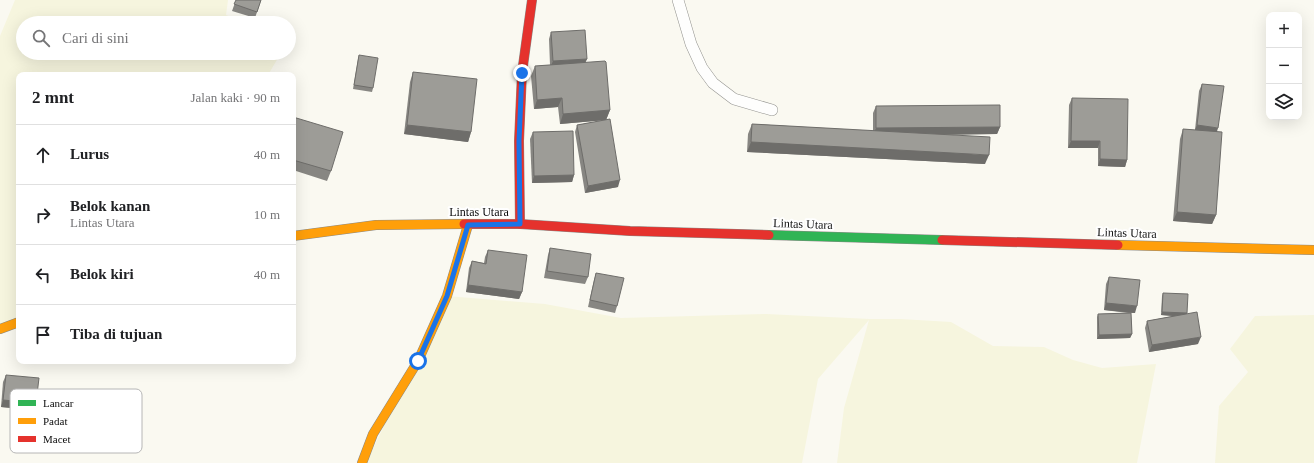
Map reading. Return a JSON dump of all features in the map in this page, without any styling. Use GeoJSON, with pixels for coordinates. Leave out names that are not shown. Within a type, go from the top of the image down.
{"type":"FeatureCollection","features":[{"type":"Feature","properties":{"kind":"street"},"geometry":{"type":"LineString","coordinates":[[520,224],[519,141],[522,73],[532,0]]}},
{"type":"Feature","properties":{"kind":"street","name":"Lintas Utara"},"geometry":{"type":"LineString","coordinates":[[296,236],[376,225],[520,224],[630,231],[1314,250]]}},
{"type":"Feature","properties":{"kind":"street"},"geometry":{"type":"LineString","coordinates":[[362,463],[373,434],[418,361],[447,296],[468,225]]}},
{"type":"Feature","properties":{"kind":"street"},"geometry":{"type":"LineString","coordinates":[[0,329],[16,323]]}},
{"type":"Feature","properties":{"kind":"lane"},"geometry":{"type":"LineString","coordinates":[[678,0],[691,44],[702,68],[713,83],[734,100],[772,110]]}},
{"type":"Feature","properties":{"kind":"green space"},"geometry":{"type":"Polygon","coordinates":[[[15,0],[228,0],[226,15],[228,16],[16,16],[16,60],[277,60],[270,72],[16,72],[16,318],[0,329],[0,36],[15,0]]]}},
{"type":"Feature","properties":{"kind":"green space"},"geometry":{"type":"Polygon","coordinates":[[[447,296],[545,304],[621,318],[766,314],[951,322],[993,346],[1044,347],[1073,360],[1102,368],[1156,364],[1137,463],[837,463],[844,408],[869,320],[818,379],[802,463],[366,463],[447,296]]]}},
{"type":"Feature","properties":{"kind":"green space"},"geometry":{"type":"Polygon","coordinates":[[[1314,315],[1314,463],[1215,463],[1219,406],[1248,372],[1230,349],[1255,316],[1314,315]]]}},
{"type":"Feature","properties":{"kind":"building"},"geometry":{"type":"Polygon","coordinates":[[[236,0],[261,0],[257,12],[234,4],[236,0]]]}},
{"type":"Feature","properties":{"kind":"building"},"geometry":{"type":"Polygon","coordinates":[[[585,30],[587,59],[553,61],[551,32],[585,30]]]}},
{"type":"Feature","properties":{"kind":"building"},"geometry":{"type":"Polygon","coordinates":[[[359,55],[378,58],[373,88],[354,85],[359,55]]]}},
{"type":"Feature","properties":{"kind":"building"},"geometry":{"type":"Polygon","coordinates":[[[605,61],[610,110],[563,114],[562,98],[537,100],[535,66],[605,61]]]}},
{"type":"Feature","properties":{"kind":"building"},"geometry":{"type":"Polygon","coordinates":[[[413,72],[477,79],[471,132],[407,125],[413,72]]]}},
{"type":"Feature","properties":{"kind":"building"},"geometry":{"type":"Polygon","coordinates":[[[1202,84],[1224,86],[1218,128],[1197,125],[1202,84]]]}},
{"type":"Feature","properties":{"kind":"building"},"geometry":{"type":"Polygon","coordinates":[[[1072,98],[1128,99],[1127,160],[1100,159],[1100,141],[1071,141],[1072,98]]]}},
{"type":"Feature","properties":{"kind":"building"},"geometry":{"type":"Polygon","coordinates":[[[1000,105],[1000,127],[876,128],[876,106],[1000,105]]]}},
{"type":"Feature","properties":{"kind":"building"},"geometry":{"type":"Polygon","coordinates":[[[296,118],[343,132],[331,171],[296,161],[296,118]]]}},
{"type":"Feature","properties":{"kind":"building"},"geometry":{"type":"Polygon","coordinates":[[[610,119],[620,180],[588,186],[577,125],[610,119]]]}},
{"type":"Feature","properties":{"kind":"building"},"geometry":{"type":"Polygon","coordinates":[[[752,124],[990,137],[989,155],[751,142],[752,124]]]}},
{"type":"Feature","properties":{"kind":"building"},"geometry":{"type":"Polygon","coordinates":[[[1183,129],[1222,132],[1216,215],[1177,212],[1183,129]]]}},
{"type":"Feature","properties":{"kind":"building"},"geometry":{"type":"Polygon","coordinates":[[[573,131],[574,175],[534,176],[533,132],[573,131]]]}},
{"type":"Feature","properties":{"kind":"building"},"geometry":{"type":"Polygon","coordinates":[[[550,248],[591,254],[588,277],[547,271],[550,248]]]}},
{"type":"Feature","properties":{"kind":"building"},"geometry":{"type":"Polygon","coordinates":[[[488,250],[527,255],[522,292],[468,285],[472,261],[486,264],[488,250]]]}},
{"type":"Feature","properties":{"kind":"building"},"geometry":{"type":"Polygon","coordinates":[[[596,273],[624,278],[617,306],[590,300],[596,273]]]}},
{"type":"Feature","properties":{"kind":"building"},"geometry":{"type":"Polygon","coordinates":[[[1109,277],[1140,280],[1137,306],[1106,303],[1109,277]]]}},
{"type":"Feature","properties":{"kind":"building"},"geometry":{"type":"Polygon","coordinates":[[[1163,293],[1188,294],[1187,313],[1162,312],[1163,293]]]}},
{"type":"Feature","properties":{"kind":"building"},"geometry":{"type":"Polygon","coordinates":[[[1197,312],[1201,337],[1152,345],[1147,321],[1197,312]]]}},
{"type":"Feature","properties":{"kind":"building"},"geometry":{"type":"Polygon","coordinates":[[[1131,313],[1132,334],[1099,335],[1098,314],[1131,313]]]}},
{"type":"Feature","properties":{"kind":"building"},"geometry":{"type":"Polygon","coordinates":[[[6,375],[39,378],[38,389],[10,389],[10,401],[3,400],[6,375]]]}},
{"type":"Feature","properties":{"kind":"traffic: fast"},"geometry":{"type":"LineString","coordinates":[[769,235],[942,240]]}},
{"type":"Feature","properties":{"kind":"traffic: slow"},"geometry":{"type":"LineString","coordinates":[[296,236],[376,225],[464,224]]}},
{"type":"Feature","properties":{"kind":"traffic: slow"},"geometry":{"type":"LineString","coordinates":[[362,463],[373,434],[418,361],[447,296],[468,225]]}},
{"type":"Feature","properties":{"kind":"traffic: slow"},"geometry":{"type":"LineString","coordinates":[[1118,245],[1314,250]]}},
{"type":"Feature","properties":{"kind":"traffic: slow"},"geometry":{"type":"LineString","coordinates":[[0,329],[16,323]]}},
{"type":"Feature","properties":{"kind":"traffic: jam"},"geometry":{"type":"LineString","coordinates":[[520,224],[519,141],[522,73],[532,0]]}},
{"type":"Feature","properties":{"kind":"traffic: jam"},"geometry":{"type":"LineString","coordinates":[[464,224],[520,224],[630,231],[769,235]]}},
{"type":"Feature","properties":{"kind":"traffic: jam"},"geometry":{"type":"LineString","coordinates":[[942,240],[1118,245]]}},
{"type":"Feature","properties":{"kind":"route"},"geometry":{"type":"LineString","coordinates":[[418,361],[447,296],[468,225],[520,224],[519,141],[522,73]]}}]}
